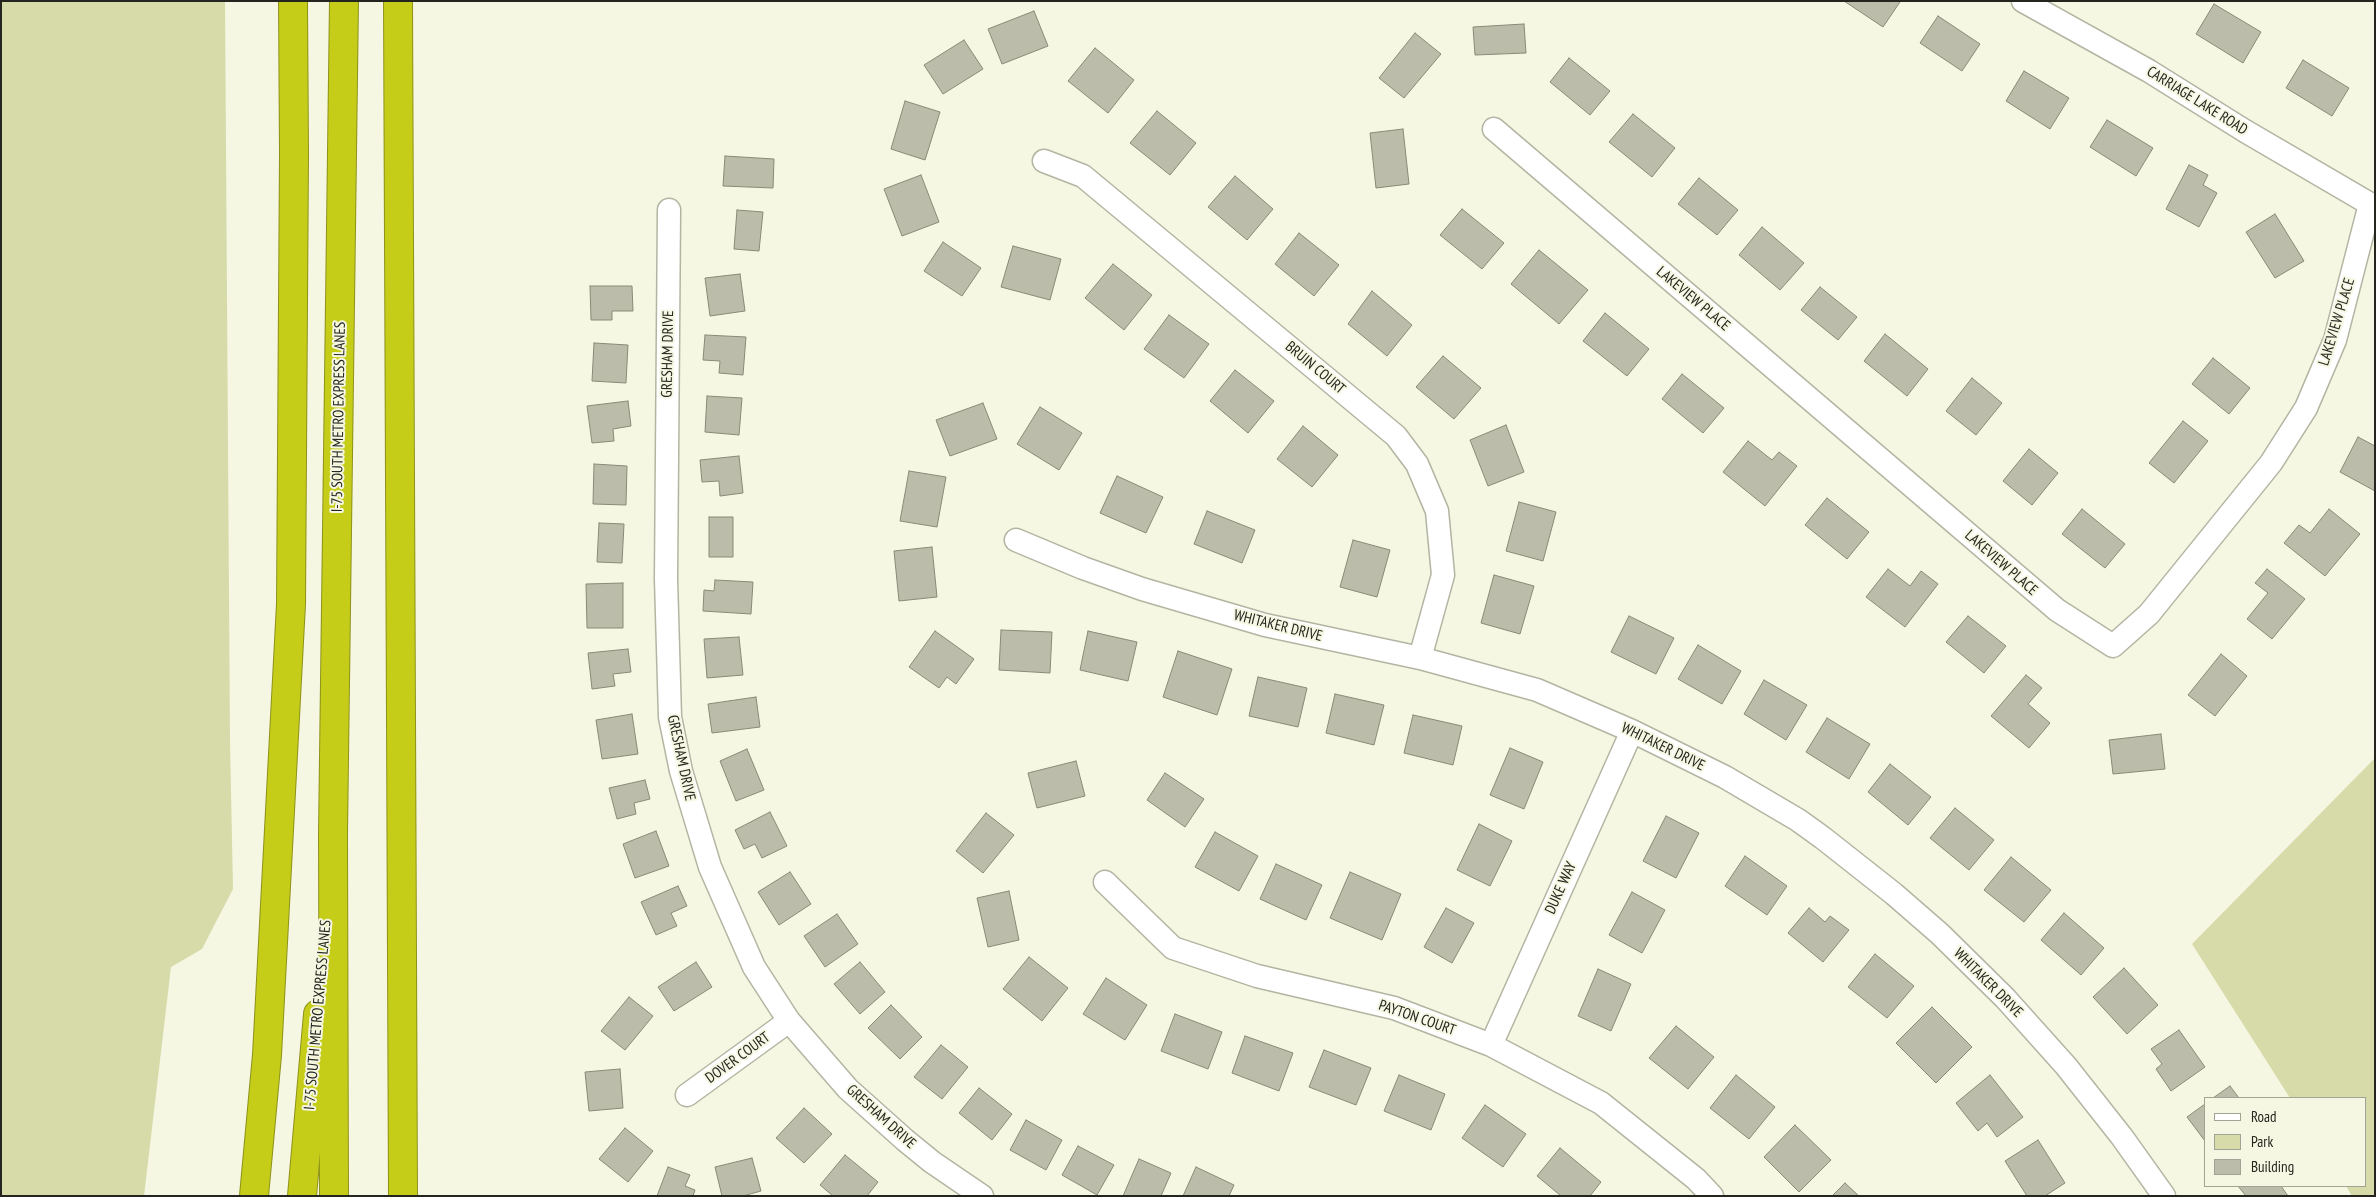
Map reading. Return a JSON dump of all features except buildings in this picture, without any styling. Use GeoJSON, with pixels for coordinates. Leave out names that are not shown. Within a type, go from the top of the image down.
{"type":"FeatureCollection","features":[{"type":"Feature","properties":{"kind":"highway"},"geometry":{"type":"LineString","coordinates":[[254,1196],[267,1055],[291,604],[294,154],[293,1]]}},
{"type":"Feature","properties":{"kind":"highway","name":"I-75 SOUTH METRO EXPRESS LANES"},"geometry":{"type":"LineString","coordinates":[[334,1196],[333,833],[344,1]]}},
{"type":"Feature","properties":{"kind":"highway"},"geometry":{"type":"LineString","coordinates":[[398,1],[403,1196]]}},
{"type":"Feature","properties":{"kind":"highway","name":"I-75 SOUTH METRO EXPRESS LANES"},"geometry":{"type":"LineString","coordinates":[[302,1196],[333,833]]}},
{"type":"Feature","properties":{"kind":"street","name":"CARRIAGE LAKE ROAD"},"geometry":{"type":"LineString","coordinates":[[2023,1],[2149,71],[2245,131],[2372,204]]}},
{"type":"Feature","properties":{"kind":"street","name":"LAKEVIEW PLACE"},"geometry":{"type":"LineString","coordinates":[[1494,129],[2057,610],[2113,646],[2149,614],[2271,463],[2306,408],[2335,340],[2372,204]]}},
{"type":"Feature","properties":{"kind":"street","name":"BRUIN COURT"},"geometry":{"type":"LineString","coordinates":[[1044,161],[1083,176],[1396,436],[1418,464],[1437,511],[1443,575],[1420,658]]}},
{"type":"Feature","properties":{"kind":"street","name":"GRESHAM DRIVE"},"geometry":{"type":"LineString","coordinates":[[669,210],[666,580],[670,718],[681,771],[710,867],[754,967],[789,1021],[848,1089],[905,1140],[968,1192]]}},
{"type":"Feature","properties":{"kind":"street","name":"WHITAKER DRIVE"},"geometry":{"type":"LineString","coordinates":[[1016,540],[1083,568],[1151,592],[1266,625],[1420,658],[1536,690],[1632,731],[1725,777],[1798,820],[1871,875],[1917,914],[2005,998],[2066,1066],[2122,1137],[2164,1196]]}},
{"type":"Feature","properties":{"kind":"street","name":"DUKE WAY"},"geometry":{"type":"LineString","coordinates":[[1491,1045],[1632,731]]}},
{"type":"Feature","properties":{"kind":"street","name":"PAYTON COURT"},"geometry":{"type":"LineString","coordinates":[[1106,882],[1173,948],[1257,976],[1394,1008],[1491,1045],[1601,1103],[1696,1179],[1712,1196]]}},
{"type":"Feature","properties":{"kind":"street","name":"DOVER COURT"},"geometry":{"type":"LineString","coordinates":[[687,1095],[789,1021]]}},
{"type":"Feature","properties":{"kind":"green space"},"geometry":{"type":"Polygon","coordinates":[[[1,1],[225,1],[230,741],[233,889],[202,949],[171,967],[144,1196],[1,1196],[1,1]]]}},
{"type":"Feature","properties":{"kind":"green space"},"geometry":{"type":"Polygon","coordinates":[[[2375,758],[2375,1196],[2352,1196],[2347,1187],[2366,1187],[2366,1097],[2289,1097],[2192,944],[2375,758]]]}}]}
